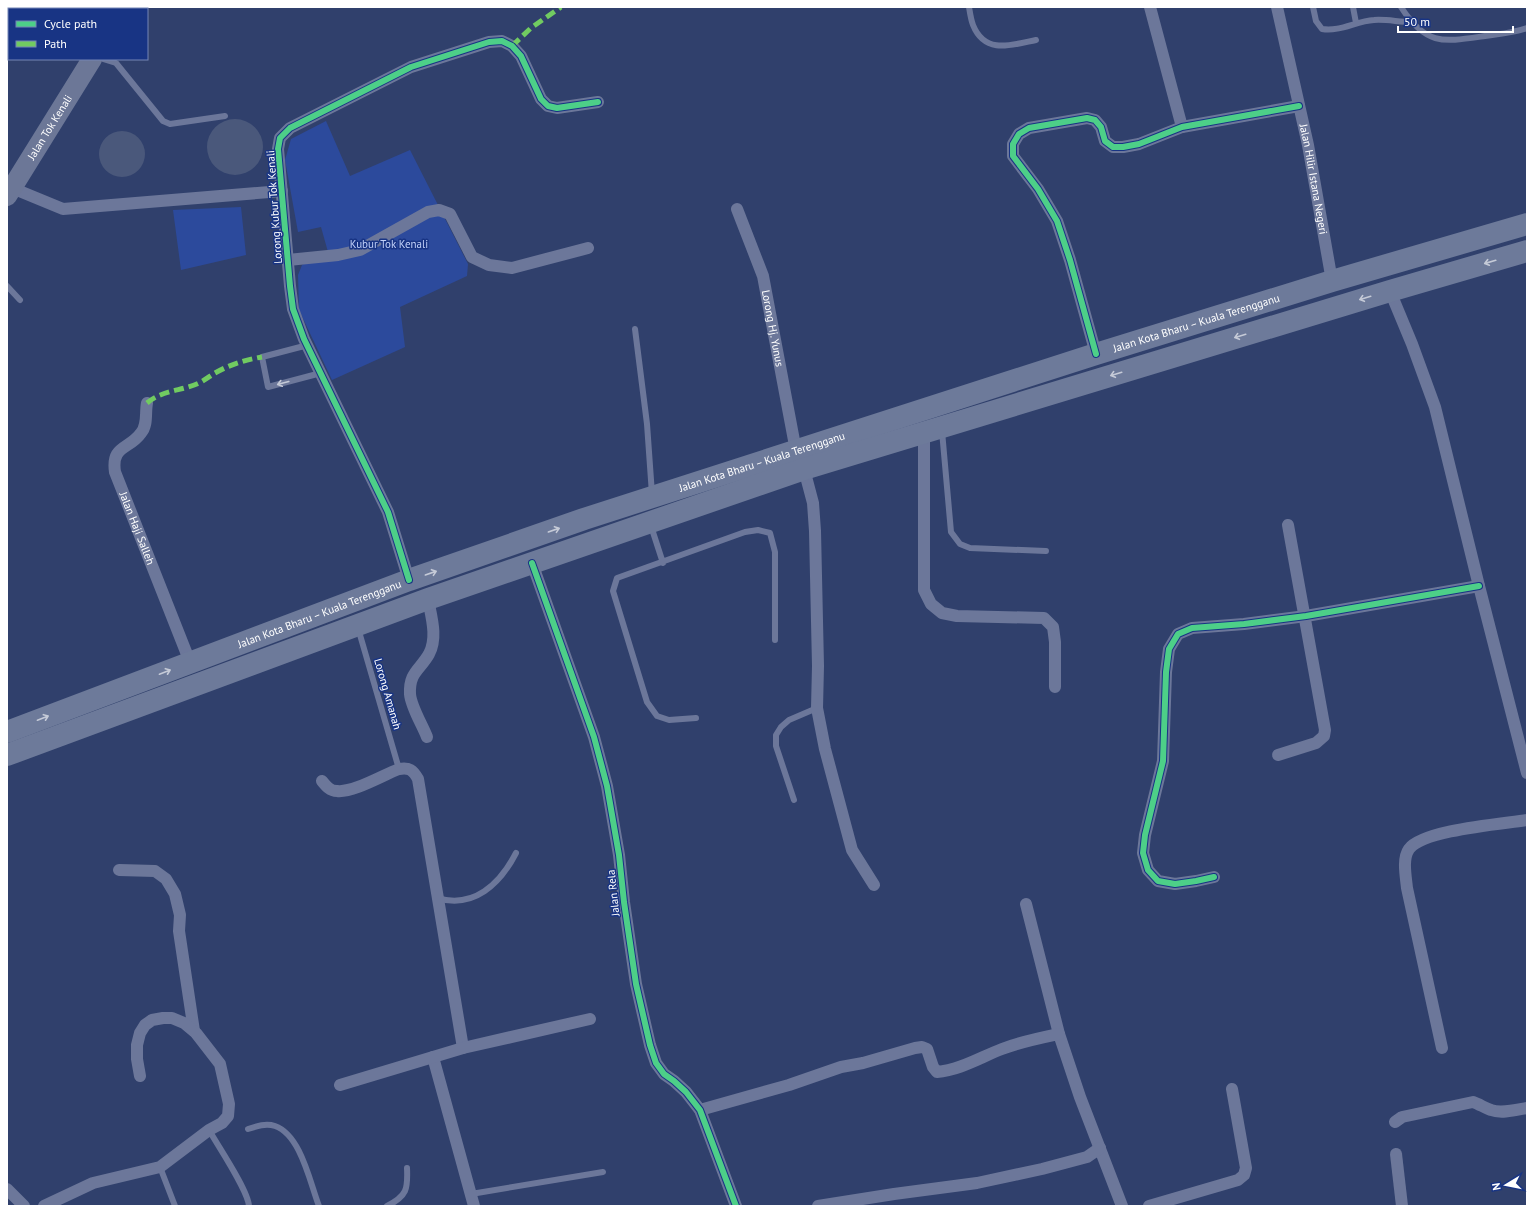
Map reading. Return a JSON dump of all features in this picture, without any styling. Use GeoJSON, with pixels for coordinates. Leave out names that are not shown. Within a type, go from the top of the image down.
{"type":"FeatureCollection","features":[{"type":"Feature","properties":{"kind":"highway","name":"Jalan Kota Bharu – Kuala Terengganu"},"geometry":{"type":"LineString","coordinates":[[7,756],[428,599],[650,522],[800,460],[1096,354],[1332,281],[1527,224]]}},
{"type":"Feature","properties":{"kind":"highway","name":"Jalan Kota Bharu – Kuala Terengganu"},"geometry":{"type":"LineString","coordinates":[[7,732],[409,580],[652,497],[933,429],[1527,251]]}},
{"type":"Feature","properties":{"kind":"main road","name":"Jalan Tok Kenali"},"geometry":{"type":"LineString","coordinates":[[9,192],[91,60]]}},
{"type":"Feature","properties":{"kind":"street"},"geometry":{"type":"LineString","coordinates":[[1150,7],[1182,126]]}},
{"type":"Feature","properties":{"kind":"street","name":"Jalan Hilir Istana Negeri"},"geometry":{"type":"LineString","coordinates":[[1277,7],[1308,145],[1332,281]]}},
{"type":"Feature","properties":{"kind":"street","name":"Lorong Kubur Tok Kenali"},"geometry":{"type":"LineString","coordinates":[[409,580],[388,512],[308,345],[294,309],[278,149],[280,138],[290,128],[411,67],[489,42],[502,41],[512,46],[521,56],[541,99],[548,106],[557,108],[598,102]]}},
{"type":"Feature","properties":{"kind":"street"},"geometry":{"type":"LineString","coordinates":[[1096,354],[1070,260],[1057,220],[1038,189],[1013,156],[1013,144],[1019,134],[1029,128],[1087,118],[1095,120],[1101,127],[1105,141],[1113,147],[1123,147],[1139,144],[1182,126],[1299,106]]}},
{"type":"Feature","properties":{"kind":"street"},"geometry":{"type":"LineString","coordinates":[[9,192],[63,209],[282,191]]}},
{"type":"Feature","properties":{"kind":"street","name":"Lorong Hj. Yunus"},"geometry":{"type":"LineString","coordinates":[[737,209],[763,276],[800,460],[813,503],[815,531],[817,708],[825,749],[852,850],[874,886]]}},
{"type":"Feature","properties":{"kind":"street"},"geometry":{"type":"LineString","coordinates":[[288,260],[338,255],[360,250],[428,212],[439,210],[450,214],[472,258],[489,265],[512,268],[588,248]]}},
{"type":"Feature","properties":{"kind":"street"},"geometry":{"type":"LineString","coordinates":[[1390,291],[1412,344],[1435,407],[1527,773]]}},
{"type":"Feature","properties":{"kind":"street","name":"Jalan Haji Salleh"},"geometry":{"type":"LineString","coordinates":[[147,403],[145,412],[146,424],[141,434],[118,452],[113,461],[115,472],[190,662]]}},
{"type":"Feature","properties":{"kind":"street"},"geometry":{"type":"LineString","coordinates":[[933,429],[924,590],[931,604],[942,613],[957,616],[1044,618],[1053,627],[1055,642],[1055,687]]}},
{"type":"Feature","properties":{"kind":"street"},"geometry":{"type":"LineString","coordinates":[[1278,755],[1316,743],[1324,736],[1325,730],[1306,616],[1288,525]]}},
{"type":"Feature","properties":{"kind":"street","name":"Jalan Rela"},"geometry":{"type":"LineString","coordinates":[[532,563],[594,737],[607,786],[619,855],[636,984],[650,1045],[656,1063],[664,1074],[686,1092],[700,1110],[736,1206]]}},
{"type":"Feature","properties":{"kind":"street"},"geometry":{"type":"LineString","coordinates":[[1214,877],[1175,884],[1158,881],[1148,870],[1143,853],[1144,835],[1163,761],[1166,672],[1169,649],[1178,634],[1192,628],[1244,624],[1306,616],[1479,586]]}},
{"type":"Feature","properties":{"kind":"street"},"geometry":{"type":"LineString","coordinates":[[427,737],[413,707],[410,696],[411,682],[416,670],[430,653],[434,640],[434,628],[428,599]]}},
{"type":"Feature","properties":{"kind":"street"},"geometry":{"type":"LineString","coordinates":[[322,781],[327,788],[335,791],[345,791],[399,769],[406,768],[411,769],[418,779],[463,1048]]}},
{"type":"Feature","properties":{"kind":"street"},"geometry":{"type":"LineString","coordinates":[[1442,1048],[1404,867],[1409,850],[1420,840],[1448,832],[1527,820]]}},
{"type":"Feature","properties":{"kind":"street"},"geometry":{"type":"LineString","coordinates":[[119,870],[155,871],[166,879],[175,894],[180,915],[179,931],[194,1031]]}},
{"type":"Feature","properties":{"kind":"street"},"geometry":{"type":"LineString","coordinates":[[1026,904],[1059,1034],[1080,1097],[1122,1206]]}},
{"type":"Feature","properties":{"kind":"street"},"geometry":{"type":"LineString","coordinates":[[44,1206],[93,1183],[160,1167],[209,1130],[222,1123],[228,1116],[229,1104],[220,1064],[194,1031],[184,1023],[172,1018],[163,1018],[152,1020],[145,1025],[140,1033],[137,1045],[137,1059],[140,1076]]}},
{"type":"Feature","properties":{"kind":"street"},"geometry":{"type":"LineString","coordinates":[[340,1084],[463,1048],[590,1019]]}},
{"type":"Feature","properties":{"kind":"street"},"geometry":{"type":"LineString","coordinates":[[700,1110],[789,1085],[841,1067],[863,1063],[915,1048],[922,1047],[928,1049],[933,1067],[938,1072],[962,1065],[1003,1048],[1059,1034]]}},
{"type":"Feature","properties":{"kind":"street"},"geometry":{"type":"LineString","coordinates":[[432,1057],[474,1206]]}},
{"type":"Feature","properties":{"kind":"street"},"geometry":{"type":"LineString","coordinates":[[1149,1206],[1238,1180],[1244,1175],[1246,1168],[1232,1089]]}},
{"type":"Feature","properties":{"kind":"street"},"geometry":{"type":"LineString","coordinates":[[1395,1122],[1402,1117],[1473,1102],[1497,1112],[1527,1108]]}},
{"type":"Feature","properties":{"kind":"street"},"geometry":{"type":"LineString","coordinates":[[818,1206],[984,1182],[1087,1157],[1100,1148]]}},
{"type":"Feature","properties":{"kind":"street"},"geometry":{"type":"LineString","coordinates":[[1396,1154],[1402,1206]]}},
{"type":"Feature","properties":{"kind":"street"},"geometry":{"type":"LineString","coordinates":[[7,1189],[24,1206]]}},
{"type":"Feature","properties":{"kind":"lane"},"geometry":{"type":"LineString","coordinates":[[968,7],[974,26],[980,36],[989,44],[1002,47],[1036,40]]}},
{"type":"Feature","properties":{"kind":"lane"},"geometry":{"type":"LineString","coordinates":[[1314,7],[1316,21],[1322,29],[1340,29],[1356,23],[1374,20],[1411,22]]}},
{"type":"Feature","properties":{"kind":"lane"},"geometry":{"type":"LineString","coordinates":[[1353,7],[1356,23]]}},
{"type":"Feature","properties":{"kind":"lane"},"geometry":{"type":"LineString","coordinates":[[1400,7],[1411,22],[1426,35],[1440,40],[1514,32],[1527,28]]}},
{"type":"Feature","properties":{"kind":"lane"},"geometry":{"type":"LineString","coordinates":[[106,60],[116,63],[163,121],[170,124],[225,116]]}},
{"type":"Feature","properties":{"kind":"lane"},"geometry":{"type":"LineString","coordinates":[[7,286],[20,300]]}},
{"type":"Feature","properties":{"kind":"lane"},"geometry":{"type":"LineString","coordinates":[[634,329],[647,424],[652,497]]}},
{"type":"Feature","properties":{"kind":"lane"},"geometry":{"type":"LineString","coordinates":[[308,345],[262,357],[268,387],[321,372]]}},
{"type":"Feature","properties":{"kind":"lane"},"geometry":{"type":"LineString","coordinates":[[933,429],[951,532],[960,544],[970,548],[1046,551]]}},
{"type":"Feature","properties":{"kind":"lane"},"geometry":{"type":"LineString","coordinates":[[650,522],[662,563]]}},
{"type":"Feature","properties":{"kind":"lane"},"geometry":{"type":"LineString","coordinates":[[696,718],[669,720],[657,716],[647,702],[613,591],[617,578],[745,532],[758,530],[770,533],[776,552],[776,640]]}},
{"type":"Feature","properties":{"kind":"lane","name":"Lorong Amanah"},"geometry":{"type":"LineString","coordinates":[[357,625],[399,769]]}},
{"type":"Feature","properties":{"kind":"lane"},"geometry":{"type":"LineString","coordinates":[[794,800],[776,746],[776,735],[781,727],[789,720],[817,708]]}},
{"type":"Feature","properties":{"kind":"lane"},"geometry":{"type":"LineString","coordinates":[[437,898],[449,901],[463,900],[476,896],[489,889],[510,865],[516,853]]}},
{"type":"Feature","properties":{"kind":"lane"},"geometry":{"type":"LineString","coordinates":[[248,1129],[262,1125],[274,1126],[283,1130],[291,1138],[299,1151],[319,1206]]}},
{"type":"Feature","properties":{"kind":"lane"},"geometry":{"type":"LineString","coordinates":[[209,1130],[240,1182],[249,1201],[249,1206]]}},
{"type":"Feature","properties":{"kind":"lane"},"geometry":{"type":"LineString","coordinates":[[160,1167],[175,1206]]}},
{"type":"Feature","properties":{"kind":"lane"},"geometry":{"type":"LineString","coordinates":[[387,1206],[397,1201],[404,1194],[408,1183],[407,1168]]}},
{"type":"Feature","properties":{"kind":"lane"},"geometry":{"type":"LineString","coordinates":[[471,1194],[603,1172]]}},
{"type":"Feature","properties":{"kind":"green space","name":"Kubur Tok Kenali"},"geometry":{"type":"Polygon","coordinates":[[[326,121],[350,176],[410,150],[468,264],[467,276],[400,307],[405,347],[332,380],[299,310],[298,275],[302,265],[328,252],[321,227],[298,232],[285,160],[291,139],[326,121]]]}},
{"type":"Feature","properties":{"kind":"green space"},"geometry":{"type":"Polygon","coordinates":[[[241,207],[246,255],[181,270],[173,210],[241,207]]]}},
{"type":"Feature","properties":{"kind":"building"},"geometry":{"type":"Polygon","coordinates":[[[235,119],[246,121],[255,127],[261,136],[263,147],[261,158],[255,167],[246,173],[235,175],[224,173],[215,167],[209,158],[207,147],[209,136],[215,127],[224,121],[235,119]]]}},
{"type":"Feature","properties":{"kind":"building"},"geometry":{"type":"Polygon","coordinates":[[[117,131],[127,131],[139,137],[144,145],[144,163],[139,171],[131,176],[117,177],[109,174],[102,167],[99,159],[99,149],[102,141],[109,134],[117,131]]]}},
{"type":"Feature","properties":{"kind":"marked path"},"geometry":{"type":"LineString","coordinates":[[512,46],[531,28],[561,7]]}},
{"type":"Feature","properties":{"kind":"marked path"},"geometry":{"type":"LineString","coordinates":[[147,403],[166,393],[199,383],[232,365],[262,357]]}},
{"type":"Feature","properties":{"kind":"cycle path"},"geometry":{"type":"LineString","coordinates":[[409,580],[388,512],[304,339],[293,309],[278,149],[280,138],[290,128],[411,67],[489,42],[502,41],[512,46],[521,56],[541,99],[548,106],[557,108],[598,102]]}},
{"type":"Feature","properties":{"kind":"cycle path"},"geometry":{"type":"LineString","coordinates":[[1096,354],[1070,260],[1057,221],[1038,189],[1013,156],[1013,144],[1019,134],[1029,128],[1087,118],[1095,120],[1101,127],[1105,141],[1113,147],[1123,147],[1139,144],[1182,127],[1299,106]]}},
{"type":"Feature","properties":{"kind":"cycle path"},"geometry":{"type":"LineString","coordinates":[[532,563],[594,737],[607,786],[619,855],[636,984],[650,1045],[656,1063],[664,1074],[686,1092],[700,1110],[736,1206]]}},
{"type":"Feature","properties":{"kind":"cycle path"},"geometry":{"type":"LineString","coordinates":[[1214,877],[1175,884],[1158,881],[1148,870],[1143,853],[1145,835],[1163,761],[1166,672],[1169,649],[1178,634],[1192,628],[1244,624],[1306,616],[1479,586]]}}]}
